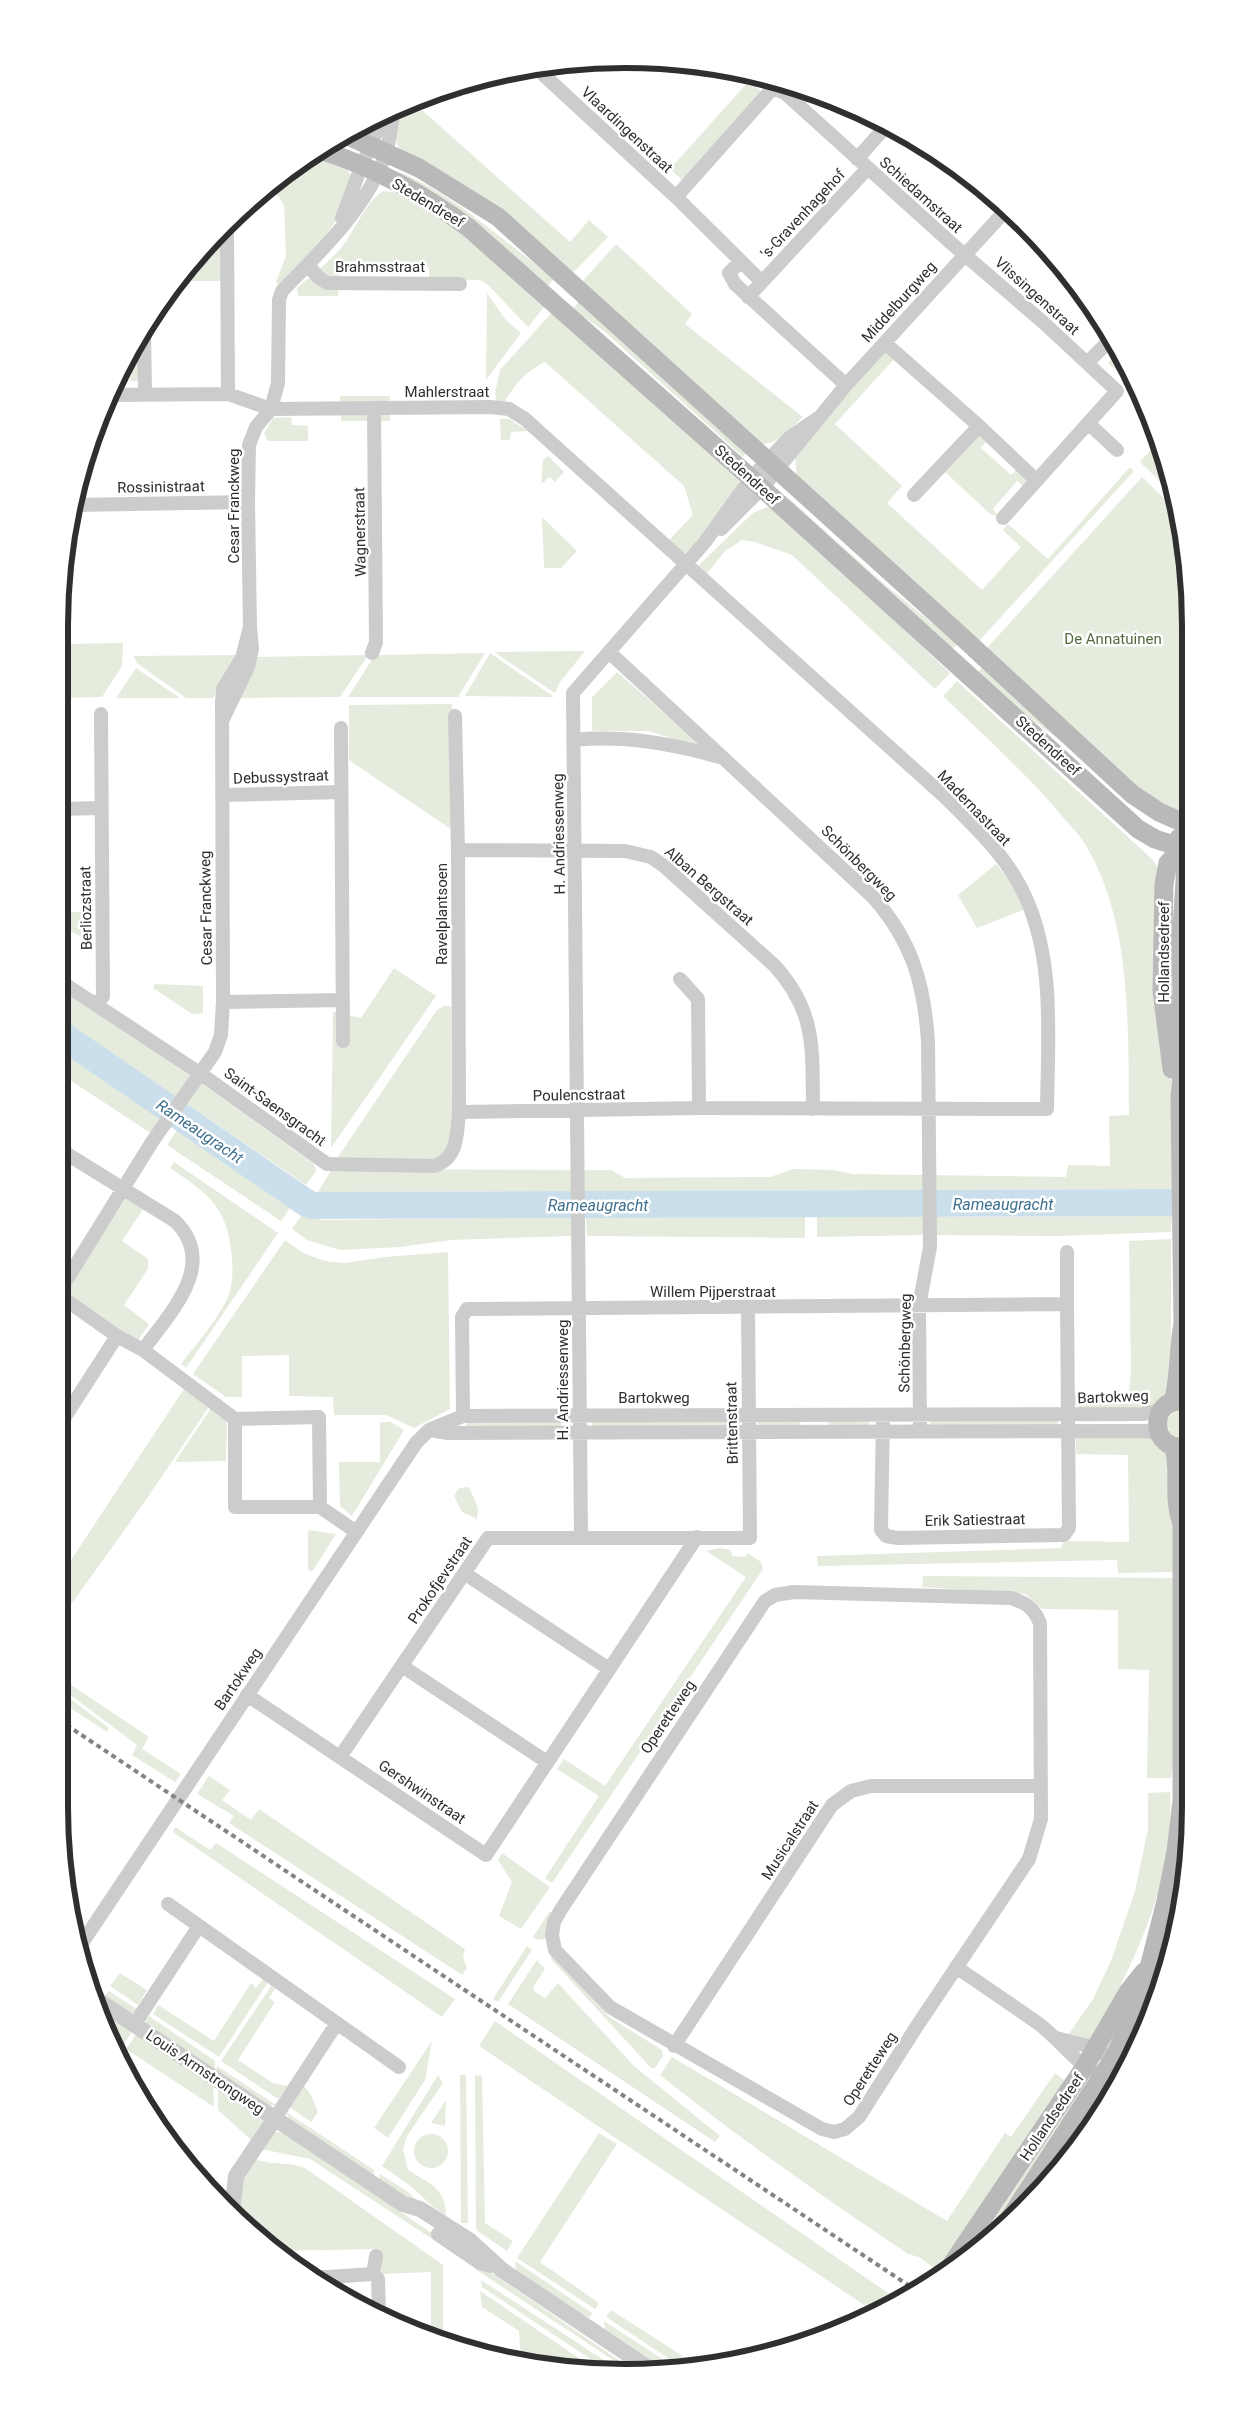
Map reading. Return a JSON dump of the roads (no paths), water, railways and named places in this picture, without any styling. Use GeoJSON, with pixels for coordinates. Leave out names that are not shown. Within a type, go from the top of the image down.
{"type":"FeatureCollection","features":[{"type":"Feature","properties":{"kind":"main road","name":"Stedendreef"},"geometry":{"type":"LineString","coordinates":[[354,138],[419,168],[498,217],[960,635],[1132,794],[1180,822]]}},
{"type":"Feature","properties":{"kind":"main road","name":"Stedendreef"},"geometry":{"type":"LineString","coordinates":[[328,153],[368,170],[450,214],[566,312],[1149,836]]}},
{"type":"Feature","properties":{"kind":"main road"},"geometry":{"type":"LineString","coordinates":[[1149,836],[1182,846]]}},
{"type":"Feature","properties":{"kind":"main road"},"geometry":{"type":"LineString","coordinates":[[1149,836],[1166,870]]}},
{"type":"Feature","properties":{"kind":"main road","name":"Hollandsedreef"},"geometry":{"type":"LineString","coordinates":[[1180,1097],[1173,1075],[1162,991],[1162,923],[1166,870],[1172,857],[1182,849]]}},
{"type":"Feature","properties":{"kind":"main road","name":"Hollandsedreef"},"geometry":{"type":"LineString","coordinates":[[1182,933],[1182,1006]]}},
{"type":"Feature","properties":{"kind":"main road","name":"Hollandsedreef"},"geometry":{"type":"LineString","coordinates":[[1182,1077],[1180,1097],[1182,1248]]}},
{"type":"Feature","properties":{"kind":"main road","name":"Hollandsedreef"},"geometry":{"type":"LineString","coordinates":[[1159,1433],[1157,1422],[1174,1405],[1177,1386],[1178,1350],[1182,1329]]}},
{"type":"Feature","properties":{"kind":"main road"},"geometry":{"type":"LineString","coordinates":[[1159,1433],[1166,1442],[1181,1446]]}},
{"type":"Feature","properties":{"kind":"main road","name":"Hollandsedreef"},"geometry":{"type":"LineString","coordinates":[[1181,1446],[1177,1459],[1176,1508],[1182,1513]]}},
{"type":"Feature","properties":{"kind":"main road","name":"Hollandsedreef"},"geometry":{"type":"LineString","coordinates":[[1121,2059],[1140,2003],[1150,1965],[1176,1852],[1182,1801]]}},
{"type":"Feature","properties":{"kind":"main road","name":"Hollandsedreef"},"geometry":{"type":"LineString","coordinates":[[962,2250],[1084,2068],[1128,1992],[1150,1965]]}},
{"type":"Feature","properties":{"kind":"main road","name":"Hollandsedreef"},"geometry":{"type":"LineString","coordinates":[[1037,2180],[1110,2078]]}},
{"type":"Feature","properties":{"kind":"street","name":"Vlaardingenstraat"},"geometry":{"type":"LineString","coordinates":[[542,74],[676,197]]}},
{"type":"Feature","properties":{"kind":"street"},"geometry":{"type":"LineString","coordinates":[[676,197],[773,88],[785,93],[857,159],[882,131]]}},
{"type":"Feature","properties":{"kind":"street"},"geometry":{"type":"LineString","coordinates":[[378,148],[390,119]]}},
{"type":"Feature","properties":{"kind":"street"},"geometry":{"type":"LineString","coordinates":[[378,148],[383,123]]}},
{"type":"Feature","properties":{"kind":"street","name":"Cesar Franckweg"},"geometry":{"type":"LineString","coordinates":[[122,1190],[165,1122],[201,1074],[215,1052],[221,1035],[223,1002],[222,721],[248,667],[252,648],[248,502],[249,445],[256,427],[271,409],[278,382],[279,300],[282,291],[335,235],[351,197],[368,170],[378,148]]}},
{"type":"Feature","properties":{"kind":"street","name":"Schiedamstraat"},"geometry":{"type":"LineString","coordinates":[[857,159],[963,254]]}},
{"type":"Feature","properties":{"kind":"street","name":"'s-Gravenhagehof"},"geometry":{"type":"LineString","coordinates":[[748,297],[867,169]]}},
{"type":"Feature","properties":{"kind":"street","name":"'s-Gravenhagehof"},"geometry":{"type":"LineString","coordinates":[[676,197],[762,282]]}},
{"type":"Feature","properties":{"kind":"street","name":"Middelburgweg"},"geometry":{"type":"LineString","coordinates":[[757,483],[818,418],[963,254],[1001,215]]}},
{"type":"Feature","properties":{"kind":"street"},"geometry":{"type":"LineString","coordinates":[[227,235],[228,394]]}},
{"type":"Feature","properties":{"kind":"street","name":"Vlissingenstraat"},"geometry":{"type":"LineString","coordinates":[[963,254],[981,267],[1117,391],[1003,518]]}},
{"type":"Feature","properties":{"kind":"street","name":"'s-Gravenhagehof"},"geometry":{"type":"LineString","coordinates":[[740,260],[729,273],[735,284],[846,385]]}},
{"type":"Feature","properties":{"kind":"street","name":"Brahmsstraat"},"geometry":{"type":"LineString","coordinates":[[308,265],[318,277],[327,283],[460,284]]}},
{"type":"Feature","properties":{"kind":"street"},"geometry":{"type":"LineString","coordinates":[[144,343],[144,395]]}},
{"type":"Feature","properties":{"kind":"street"},"geometry":{"type":"LineString","coordinates":[[885,343],[979,426],[1036,480]]}},
{"type":"Feature","properties":{"kind":"street"},"geometry":{"type":"LineString","coordinates":[[1087,363],[1106,344]]}},
{"type":"Feature","properties":{"kind":"street","name":"Mahlerstraat"},"geometry":{"type":"LineString","coordinates":[[117,395],[228,394],[271,409],[490,407],[509,410],[525,419],[686,564]]}},
{"type":"Feature","properties":{"kind":"street","name":"Wagnerstraat"},"geometry":{"type":"LineString","coordinates":[[372,653],[376,642],[374,409]]}},
{"type":"Feature","properties":{"kind":"street"},"geometry":{"type":"LineString","coordinates":[[1088,423],[1117,450]]}},
{"type":"Feature","properties":{"kind":"street"},"geometry":{"type":"LineString","coordinates":[[914,495],[979,426]]}},
{"type":"Feature","properties":{"kind":"street","name":"H. Andriessenweg"},"geometry":{"type":"LineString","coordinates":[[581,1538],[572,693],[705,542],[732,520],[757,483]]}},
{"type":"Feature","properties":{"kind":"street","name":"Rossinistraat"},"geometry":{"type":"LineString","coordinates":[[80,505],[248,502]]}},
{"type":"Feature","properties":{"kind":"street","name":"Madernastraat"},"geometry":{"type":"LineString","coordinates":[[686,564],[944,797],[986,839],[1019,883],[1040,935],[1047,988],[1047,1109],[927,1110]]}},
{"type":"Feature","properties":{"kind":"street","name":"Schönbergweg"},"geometry":{"type":"LineString","coordinates":[[609,652],[873,897],[893,922],[910,950],[926,1007],[930,1247],[919,1306],[920,1430]]}},
{"type":"Feature","properties":{"kind":"street","name":"Berliozstraat"},"geometry":{"type":"LineString","coordinates":[[97,1006],[103,996],[101,714]]}},
{"type":"Feature","properties":{"kind":"street","name":"Ravelplantsoen"},"geometry":{"type":"LineString","coordinates":[[455,716],[458,850],[459,1112]]}},
{"type":"Feature","properties":{"kind":"street"},"geometry":{"type":"LineString","coordinates":[[341,728],[343,1041]]}},
{"type":"Feature","properties":{"kind":"street","name":"Schönbergweg"},"geometry":{"type":"LineString","coordinates":[[574,740],[644,740],[680,746],[726,759]]}},
{"type":"Feature","properties":{"kind":"street","name":"Debussystraat"},"geometry":{"type":"LineString","coordinates":[[222,795],[340,792]]}},
{"type":"Feature","properties":{"kind":"street"},"geometry":{"type":"LineString","coordinates":[[68,809],[101,808]]}},
{"type":"Feature","properties":{"kind":"street","name":"Alban Bergstraat"},"geometry":{"type":"LineString","coordinates":[[458,850],[625,851],[651,857],[664,866],[775,966],[797,995],[808,1023],[812,1044],[812,1109]]}},
{"type":"Feature","properties":{"kind":"street"},"geometry":{"type":"LineString","coordinates":[[680,979],[698,999],[699,1108]]}},
{"type":"Feature","properties":{"kind":"street","name":"Saint-Saensgracht"},"geometry":{"type":"LineString","coordinates":[[68,986],[201,1074],[327,1164],[434,1166],[445,1163],[453,1152],[459,1112]]}},
{"type":"Feature","properties":{"kind":"street"},"geometry":{"type":"LineString","coordinates":[[223,1002],[343,1000]]}},
{"type":"Feature","properties":{"kind":"street","name":"Poulencstraat"},"geometry":{"type":"LineString","coordinates":[[459,1112],[577,1112],[699,1108],[927,1110]]}},
{"type":"Feature","properties":{"kind":"street"},"geometry":{"type":"LineString","coordinates":[[68,1155],[175,1221],[185,1231],[192,1251],[192,1274],[188,1286],[143,1350]]}},
{"type":"Feature","properties":{"kind":"street"},"geometry":{"type":"LineString","coordinates":[[68,1279],[122,1190]]}},
{"type":"Feature","properties":{"kind":"street"},"geometry":{"type":"LineString","coordinates":[[1067,1252],[1068,1415]]}},
{"type":"Feature","properties":{"kind":"street"},"geometry":{"type":"LineString","coordinates":[[68,1301],[129,1344],[143,1350],[235,1419],[319,1417],[320,1507]]}},
{"type":"Feature","properties":{"kind":"street","name":"Willem Pijperstraat"},"geometry":{"type":"LineString","coordinates":[[463,1416],[462,1317],[467,1309],[1068,1304]]}},
{"type":"Feature","properties":{"kind":"street","name":"Brittenstraat"},"geometry":{"type":"LineString","coordinates":[[748,1308],[750,1538]]}},
{"type":"Feature","properties":{"kind":"street"},"geometry":{"type":"LineString","coordinates":[[68,1412],[117,1336]]}},
{"type":"Feature","properties":{"kind":"street","name":"Bartokweg"},"geometry":{"type":"LineString","coordinates":[[84,1940],[355,1531],[416,1443],[429,1430],[463,1416],[580,1414],[883,1416],[921,1414],[1142,1414],[1174,1405]]}},
{"type":"Feature","properties":{"kind":"street","name":"Bartokweg"},"geometry":{"type":"LineString","coordinates":[[1068,1415],[1068,1431]]}},
{"type":"Feature","properties":{"kind":"street"},"geometry":{"type":"LineString","coordinates":[[882,1432],[883,1416]]}},
{"type":"Feature","properties":{"kind":"street"},"geometry":{"type":"LineString","coordinates":[[235,1419],[235,1507],[320,1507],[355,1531]]}},
{"type":"Feature","properties":{"kind":"street"},"geometry":{"type":"LineString","coordinates":[[429,1430],[448,1433],[1145,1430],[1159,1433]]}},
{"type":"Feature","properties":{"kind":"street","name":"Erik Satiestraat"},"geometry":{"type":"LineString","coordinates":[[882,1432],[881,1530],[886,1536],[898,1538],[1064,1535],[1069,1528],[1068,1431]]}},
{"type":"Feature","properties":{"kind":"street","name":"Prokofjevstraat"},"geometry":{"type":"LineString","coordinates":[[340,1757],[488,1538],[750,1538]]}},
{"type":"Feature","properties":{"kind":"street","name":"Gershwinstraat"},"geometry":{"type":"LineString","coordinates":[[247,1695],[486,1855],[697,1538]]}},
{"type":"Feature","properties":{"kind":"street"},"geometry":{"type":"LineString","coordinates":[[464,1574],[609,1669]]}},
{"type":"Feature","properties":{"kind":"street","name":"Operetteweg"},"geometry":{"type":"LineString","coordinates":[[814,1592],[1011,1598],[1024,1602],[1035,1612],[1040,1623],[1041,1820],[1029,1859],[956,1968],[859,2116],[845,2129],[834,2132],[822,2130],[674,2046],[610,2007],[555,1950],[552,1934],[554,1922],[609,1834],[765,1601],[775,1595],[814,1592]]}},
{"type":"Feature","properties":{"kind":"street"},"geometry":{"type":"LineString","coordinates":[[402,1666],[547,1762]]}},
{"type":"Feature","properties":{"kind":"street","name":"Musicalstraat"},"geometry":{"type":"LineString","coordinates":[[674,2046],[832,1805],[851,1791],[871,1786],[1040,1786]]}},
{"type":"Feature","properties":{"kind":"street"},"geometry":{"type":"LineString","coordinates":[[168,1904],[399,2067]]}},
{"type":"Feature","properties":{"kind":"street","name":"Louis Armstrongweg"},"geometry":{"type":"LineString","coordinates":[[134,2025],[199,1926]]}},
{"type":"Feature","properties":{"kind":"street"},"geometry":{"type":"LineString","coordinates":[[956,1968],[1056,2038],[1084,2068],[1110,2078]]}},
{"type":"Feature","properties":{"kind":"street","name":"Louis Armstrongweg"},"geometry":{"type":"LineString","coordinates":[[104,2005],[403,2204],[420,2210],[469,2240],[502,2270],[640,2363]]}},
{"type":"Feature","properties":{"kind":"street","name":"Louis Armstrongweg"},"geometry":{"type":"LineString","coordinates":[[275,2118],[337,2023]]}},
{"type":"Feature","properties":{"kind":"street"},"geometry":{"type":"LineString","coordinates":[[1056,2038],[1096,2048],[1118,2064]]}},
{"type":"Feature","properties":{"kind":"street"},"geometry":{"type":"LineString","coordinates":[[233,2202],[236,2176],[275,2118]]}},
{"type":"Feature","properties":{"kind":"street"},"geometry":{"type":"LineString","coordinates":[[373,2274],[376,2256]]}},
{"type":"Feature","properties":{"kind":"street"},"geometry":{"type":"LineString","coordinates":[[327,2277],[373,2274],[378,2279],[379,2306]]}},
{"type":"Feature","properties":{"kind":"water","name":"Rameaugracht"},"geometry":{"type":"Polygon","coordinates":[[[68,1022],[315,1192],[1182,1189],[1182,1216],[309,1219],[301,1216],[68,1056],[68,1022]]]}},
{"type":"Feature","properties":{"kind":"railway"},"geometry":{"type":"LineString","coordinates":[[68,1726],[909,2285]]}},
{"type":"Feature","properties":{"kind":"park label","name":"De Annatuinen"},"geometry":{"type":"Point","coordinates":[1113,639]}}]}
